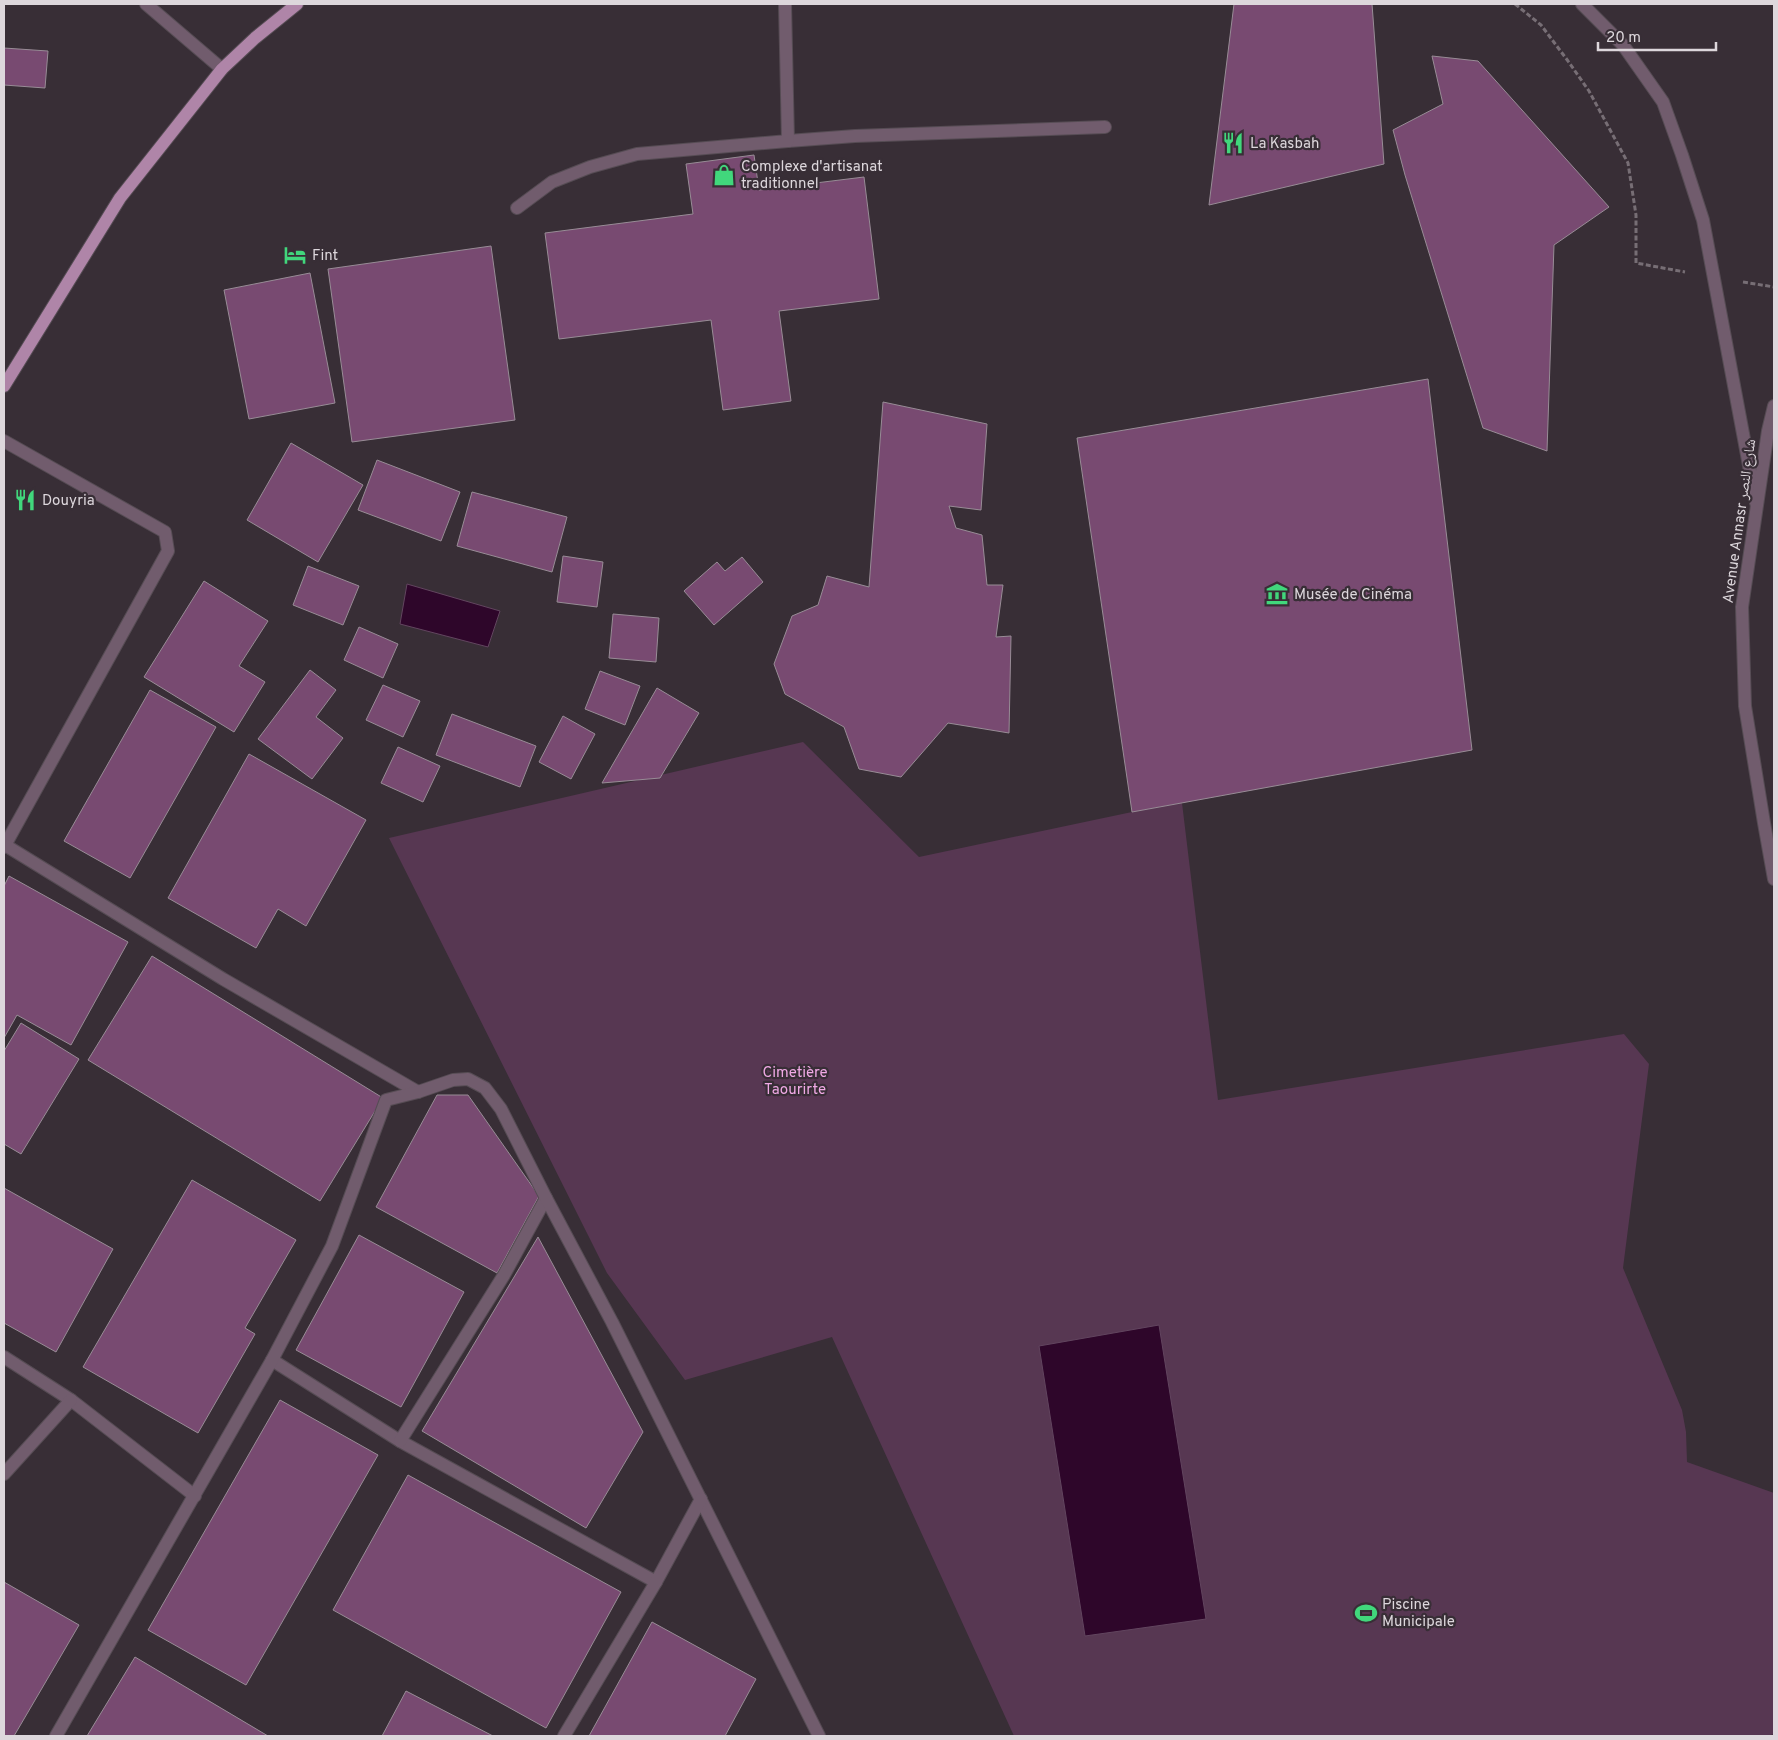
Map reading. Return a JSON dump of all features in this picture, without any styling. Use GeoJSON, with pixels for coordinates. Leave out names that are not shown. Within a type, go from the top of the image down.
{"type":"FeatureCollection","features":[{"type":"Feature","properties":{"kind":"main road"},"geometry":{"type":"LineString","coordinates":[[4,386],[120,198],[222,69],[255,38],[297,4]]}},
{"type":"Feature","properties":{"kind":"street"},"geometry":{"type":"LineString","coordinates":[[146,4],[222,69]]}},
{"type":"Feature","properties":{"kind":"street"},"geometry":{"type":"LineString","coordinates":[[785,4],[788,141]]}},
{"type":"Feature","properties":{"kind":"street"},"geometry":{"type":"LineString","coordinates":[[1582,4],[1623,45],[1662,102],[1703,220],[1757,505]]}},
{"type":"Feature","properties":{"kind":"street"},"geometry":{"type":"LineString","coordinates":[[517,208],[552,182],[590,167],[637,154],[855,136],[1105,126]]}},
{"type":"Feature","properties":{"kind":"street","name":"Avenue Annasr شارع النصر"},"geometry":{"type":"LineString","coordinates":[[1774,406],[1768,431],[1742,607],[1746,706],[1774,879]]}},
{"type":"Feature","properties":{"kind":"street"},"geometry":{"type":"LineString","coordinates":[[4,441],[164,532],[168,551],[4,846],[223,979],[418,1092]]}},
{"type":"Feature","properties":{"kind":"street"},"geometry":{"type":"LineString","coordinates":[[56,1736],[272,1360],[332,1246],[386,1100],[453,1080],[468,1080],[485,1088],[501,1109],[702,1499],[819,1736]]}},
{"type":"Feature","properties":{"kind":"street"},"geometry":{"type":"LineString","coordinates":[[400,1441],[504,1275],[546,1198]]}},
{"type":"Feature","properties":{"kind":"street"},"geometry":{"type":"LineString","coordinates":[[4,1357],[71,1400],[195,1496]]}},
{"type":"Feature","properties":{"kind":"street"},"geometry":{"type":"LineString","coordinates":[[272,1360],[400,1441],[656,1582]]}},
{"type":"Feature","properties":{"kind":"street"},"geometry":{"type":"LineString","coordinates":[[4,1474],[71,1400]]}},
{"type":"Feature","properties":{"kind":"street"},"geometry":{"type":"LineString","coordinates":[[564,1736],[656,1582],[702,1499]]}},
{"type":"Feature","properties":{"kind":"path"},"geometry":{"type":"LineString","coordinates":[[1515,4],[1541,26],[1568,61],[1589,91],[1628,163],[1636,215],[1636,263],[1774,287]]}},
{"type":"Feature","properties":{"kind":"green space","name":"Cimetière Taourirte"},"geometry":{"type":"Polygon","coordinates":[[[803,742],[919,857],[1182,803],[1218,1100],[1624,1034],[1649,1064],[1623,1268],[1682,1410],[1686,1432],[1687,1462],[1774,1493],[1774,1734],[1767,1736],[1014,1736],[832,1337],[685,1380],[607,1273],[389,838],[803,742]]]}},
{"type":"Feature","properties":{"kind":"shaded area"},"geometry":{"type":"Polygon","coordinates":[[[407,584],[500,611],[488,647],[400,624],[407,584]]]}},
{"type":"Feature","properties":{"kind":"shaded area"},"geometry":{"type":"Polygon","coordinates":[[[1159,1325],[1206,1619],[1085,1636],[1039,1346],[1159,1325]]]}},
{"type":"Feature","properties":{"kind":"building"},"geometry":{"type":"Polygon","coordinates":[[[1234,4],[1372,4],[1384,164],[1209,205],[1234,4]]]}},
{"type":"Feature","properties":{"kind":"building"},"geometry":{"type":"Polygon","coordinates":[[[4,48],[48,51],[45,88],[4,85],[4,48]]]}},
{"type":"Feature","properties":{"kind":"building"},"geometry":{"type":"Polygon","coordinates":[[[1432,56],[1478,61],[1609,207],[1554,245],[1547,451],[1483,428],[1405,175],[1393,130],[1443,104],[1432,56]]]}},
{"type":"Feature","properties":{"kind":"building"},"geometry":{"type":"Polygon","coordinates":[[[754,155],[759,190],[864,177],[879,299],[779,311],[791,401],[723,410],[711,320],[559,339],[545,233],[693,214],[686,164],[754,155]]]}},
{"type":"Feature","properties":{"kind":"building"},"geometry":{"type":"Polygon","coordinates":[[[491,246],[515,420],[352,442],[328,269],[491,246]]]}},
{"type":"Feature","properties":{"kind":"building"},"geometry":{"type":"Polygon","coordinates":[[[310,273],[335,403],[249,419],[224,290],[310,273]]]}},
{"type":"Feature","properties":{"kind":"building","name":"Musée de Cinéma"},"geometry":{"type":"Polygon","coordinates":[[[1428,379],[1472,750],[1132,812],[1077,438],[1428,379]]]}},
{"type":"Feature","properties":{"kind":"building"},"geometry":{"type":"Polygon","coordinates":[[[883,402],[987,424],[981,510],[949,506],[956,528],[982,535],[987,585],[1003,585],[996,637],[1011,636],[1009,733],[948,723],[901,777],[859,769],[844,727],[785,694],[774,664],[792,616],[818,605],[827,576],[869,587],[883,402]]]}},
{"type":"Feature","properties":{"kind":"building"},"geometry":{"type":"Polygon","coordinates":[[[291,443],[363,485],[318,562],[247,520],[291,443]]]}},
{"type":"Feature","properties":{"kind":"building"},"geometry":{"type":"Polygon","coordinates":[[[377,460],[460,492],[441,541],[358,510],[377,460]]]}},
{"type":"Feature","properties":{"kind":"building"},"geometry":{"type":"Polygon","coordinates":[[[472,492],[567,517],[552,572],[457,546],[472,492]]]}},
{"type":"Feature","properties":{"kind":"building"},"geometry":{"type":"Polygon","coordinates":[[[563,556],[603,562],[597,607],[557,602],[563,556]]]}},
{"type":"Feature","properties":{"kind":"building"},"geometry":{"type":"Polygon","coordinates":[[[742,557],[763,582],[714,625],[684,591],[717,562],[725,571],[742,557]]]}},
{"type":"Feature","properties":{"kind":"building"},"geometry":{"type":"Polygon","coordinates":[[[308,566],[359,586],[343,625],[293,605],[308,566]]]}},
{"type":"Feature","properties":{"kind":"building"},"geometry":{"type":"Polygon","coordinates":[[[204,581],[268,621],[239,666],[265,682],[234,732],[144,677],[204,581]]]}},
{"type":"Feature","properties":{"kind":"building"},"geometry":{"type":"Polygon","coordinates":[[[613,614],[659,618],[656,662],[609,658],[613,614]]]}},
{"type":"Feature","properties":{"kind":"building"},"geometry":{"type":"Polygon","coordinates":[[[359,627],[398,644],[383,678],[344,660],[359,627]]]}},
{"type":"Feature","properties":{"kind":"building"},"geometry":{"type":"Polygon","coordinates":[[[310,670],[336,690],[316,717],[343,738],[312,779],[258,739],[310,670]]]}},
{"type":"Feature","properties":{"kind":"building"},"geometry":{"type":"Polygon","coordinates":[[[600,671],[640,686],[625,725],[585,709],[600,671]]]}},
{"type":"Feature","properties":{"kind":"building"},"geometry":{"type":"Polygon","coordinates":[[[383,685],[420,701],[403,737],[366,720],[383,685]]]}},
{"type":"Feature","properties":{"kind":"building"},"geometry":{"type":"Polygon","coordinates":[[[657,688],[699,713],[660,778],[602,783],[657,688]]]}},
{"type":"Feature","properties":{"kind":"building"},"geometry":{"type":"Polygon","coordinates":[[[150,690],[216,727],[130,878],[64,841],[150,690]]]}},
{"type":"Feature","properties":{"kind":"building"},"geometry":{"type":"Polygon","coordinates":[[[452,714],[536,746],[520,787],[436,755],[452,714]]]}},
{"type":"Feature","properties":{"kind":"building"},"geometry":{"type":"Polygon","coordinates":[[[563,716],[595,734],[571,779],[539,762],[563,716]]]}},
{"type":"Feature","properties":{"kind":"building"},"geometry":{"type":"Polygon","coordinates":[[[398,747],[440,766],[423,802],[381,783],[398,747]]]}},
{"type":"Feature","properties":{"kind":"building"},"geometry":{"type":"Polygon","coordinates":[[[249,754],[366,820],[306,926],[278,909],[256,948],[168,898],[249,754]]]}},
{"type":"Feature","properties":{"kind":"building"},"geometry":{"type":"Polygon","coordinates":[[[9,876],[128,942],[71,1045],[17,1015],[4,1038],[4,886],[9,876]]]}},
{"type":"Feature","properties":{"kind":"building"},"geometry":{"type":"Polygon","coordinates":[[[152,956],[383,1098],[320,1201],[88,1060],[152,956]]]}},
{"type":"Feature","properties":{"kind":"building"},"geometry":{"type":"Polygon","coordinates":[[[21,1023],[79,1059],[21,1154],[4,1144],[4,1051],[21,1023]]]}},
{"type":"Feature","properties":{"kind":"building"},"geometry":{"type":"Polygon","coordinates":[[[437,1095],[468,1095],[539,1196],[497,1273],[376,1207],[437,1095]]]}},
{"type":"Feature","properties":{"kind":"building"},"geometry":{"type":"Polygon","coordinates":[[[192,1180],[296,1240],[245,1328],[255,1334],[198,1433],[83,1367],[192,1180]]]}},
{"type":"Feature","properties":{"kind":"building"},"geometry":{"type":"Polygon","coordinates":[[[4,1188],[113,1249],[56,1352],[4,1323],[4,1188]]]}},
{"type":"Feature","properties":{"kind":"building"},"geometry":{"type":"Polygon","coordinates":[[[359,1235],[464,1292],[401,1407],[296,1350],[359,1235]]]}},
{"type":"Feature","properties":{"kind":"building"},"geometry":{"type":"Polygon","coordinates":[[[538,1237],[643,1432],[586,1528],[422,1431],[538,1237]]]}},
{"type":"Feature","properties":{"kind":"building"},"geometry":{"type":"Polygon","coordinates":[[[280,1400],[378,1455],[246,1685],[148,1630],[280,1400]]]}},
{"type":"Feature","properties":{"kind":"building"},"geometry":{"type":"Polygon","coordinates":[[[408,1475],[621,1592],[546,1728],[333,1610],[408,1475]]]}},
{"type":"Feature","properties":{"kind":"building"},"geometry":{"type":"Polygon","coordinates":[[[4,1582],[79,1625],[14,1736],[4,1736],[4,1582]]]}},
{"type":"Feature","properties":{"kind":"building"},"geometry":{"type":"Polygon","coordinates":[[[652,1622],[756,1679],[725,1736],[589,1736],[652,1622]]]}},
{"type":"Feature","properties":{"kind":"building"},"geometry":{"type":"Polygon","coordinates":[[[135,1657],[268,1736],[87,1736],[135,1657]]]}},
{"type":"Feature","properties":{"kind":"building"},"geometry":{"type":"Polygon","coordinates":[[[406,1691],[493,1736],[382,1736],[406,1691]]]}},
{"type":"Feature","properties":{"kind":"place","name":"La Kasbah"},"geometry":{"type":"Point","coordinates":[1233,143]}},
{"type":"Feature","properties":{"kind":"place","name":"Complexe d'artisanat traditionnel"},"geometry":{"type":"Point","coordinates":[724,175]}},
{"type":"Feature","properties":{"kind":"place","name":"Fint"},"geometry":{"type":"Point","coordinates":[295,255]}},
{"type":"Feature","properties":{"kind":"place","name":"Douyria"},"geometry":{"type":"Point","coordinates":[25,500]}},
{"type":"Feature","properties":{"kind":"place","name":"Musée de Cinéma"},"geometry":{"type":"Point","coordinates":[1277,594]}},
{"type":"Feature","properties":{"kind":"place","name":"Piscine Municipale"},"geometry":{"type":"Point","coordinates":[1366,1613]}}]}
